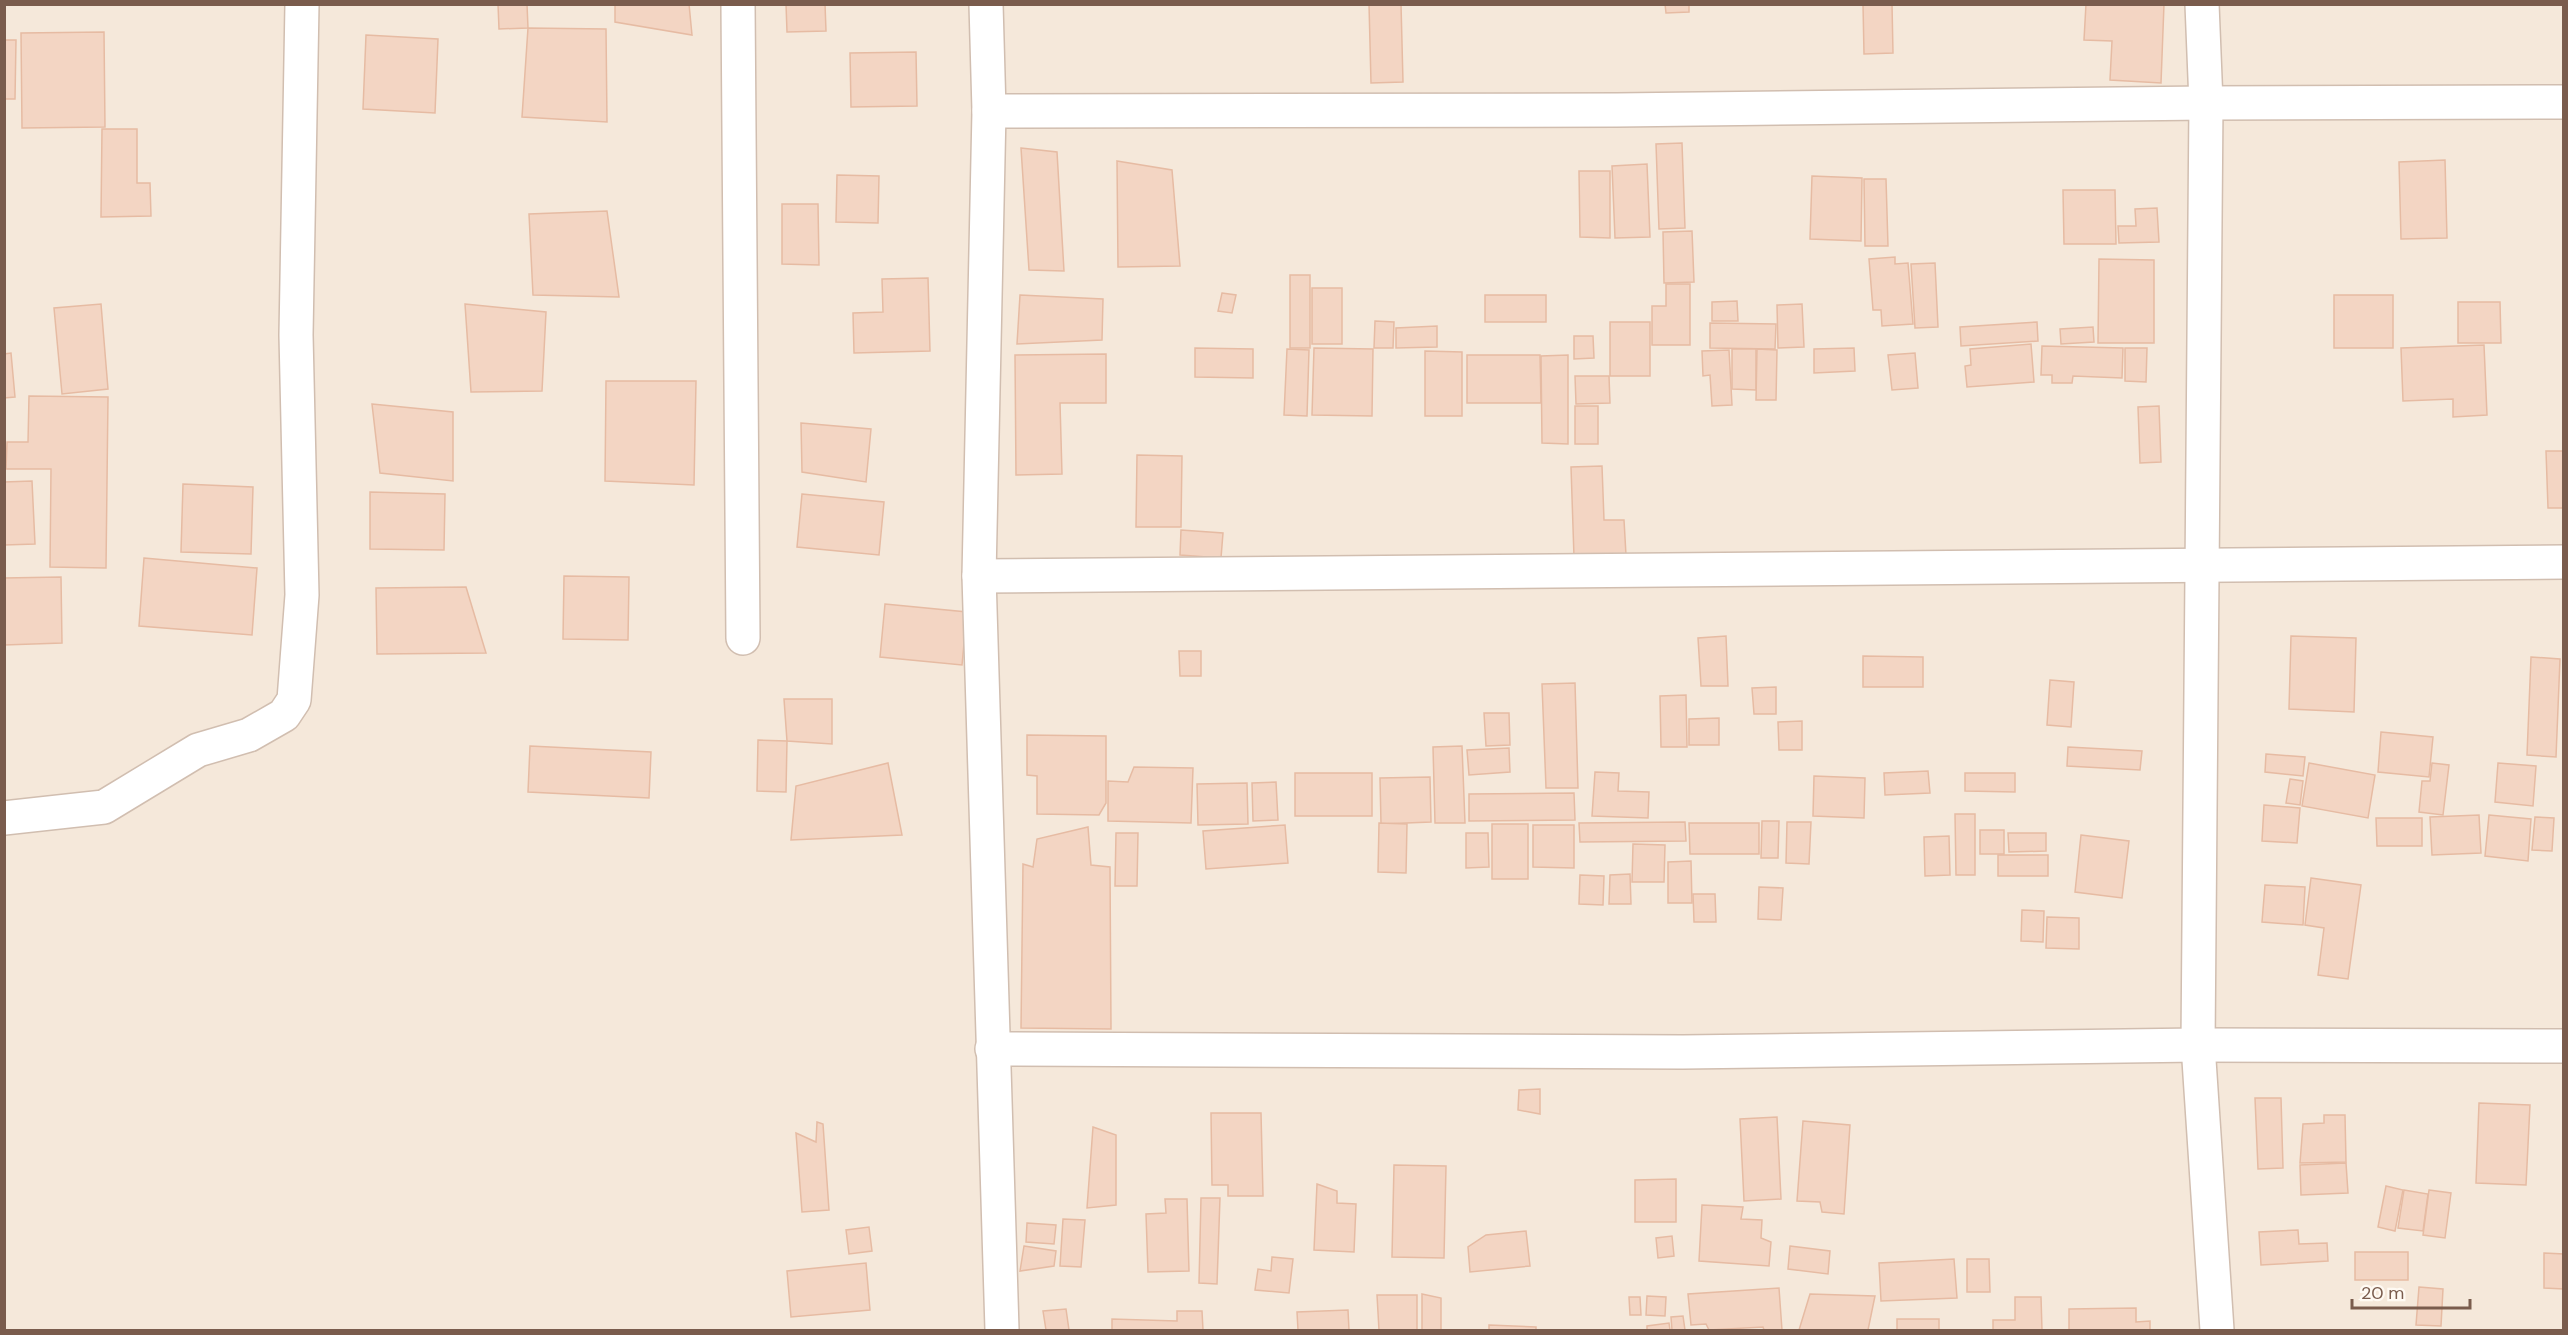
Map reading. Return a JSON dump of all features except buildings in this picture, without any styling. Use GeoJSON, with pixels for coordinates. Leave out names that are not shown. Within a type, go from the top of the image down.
{"type":"FeatureCollection","features":[{"type":"Feature","properties":{"kind":"street"},"geometry":{"type":"LineString","coordinates":[[4,818],[104,807],[198,750],[249,735],[284,715],[294,700],[302,595],[296,335],[302,4]]}},
{"type":"Feature","properties":{"kind":"street"},"geometry":{"type":"LineString","coordinates":[[738,4],[743,638]]}},
{"type":"Feature","properties":{"kind":"street"},"geometry":{"type":"LineString","coordinates":[[986,4],[989,111],[979,576],[1002,1330]]}},
{"type":"Feature","properties":{"kind":"street"},"geometry":{"type":"LineString","coordinates":[[2202,4],[2206,103],[2198,1045],[2217,1330]]}},
{"type":"Feature","properties":{"kind":"street"},"geometry":{"type":"LineString","coordinates":[[989,111],[1617,110],[2206,103],[2564,102]]}},
{"type":"Feature","properties":{"kind":"street"},"geometry":{"type":"LineString","coordinates":[[979,576],[2564,562]]}},
{"type":"Feature","properties":{"kind":"street"},"geometry":{"type":"LineString","coordinates":[[992,1049],[1683,1052],[2198,1045],[2564,1046]]}},
{"type":"Feature","properties":{"kind":"shaded area"},"geometry":{"type":"Polygon","coordinates":[[[5,5],[2563,5],[2563,1330],[5,1330],[5,5]]]}}]}
